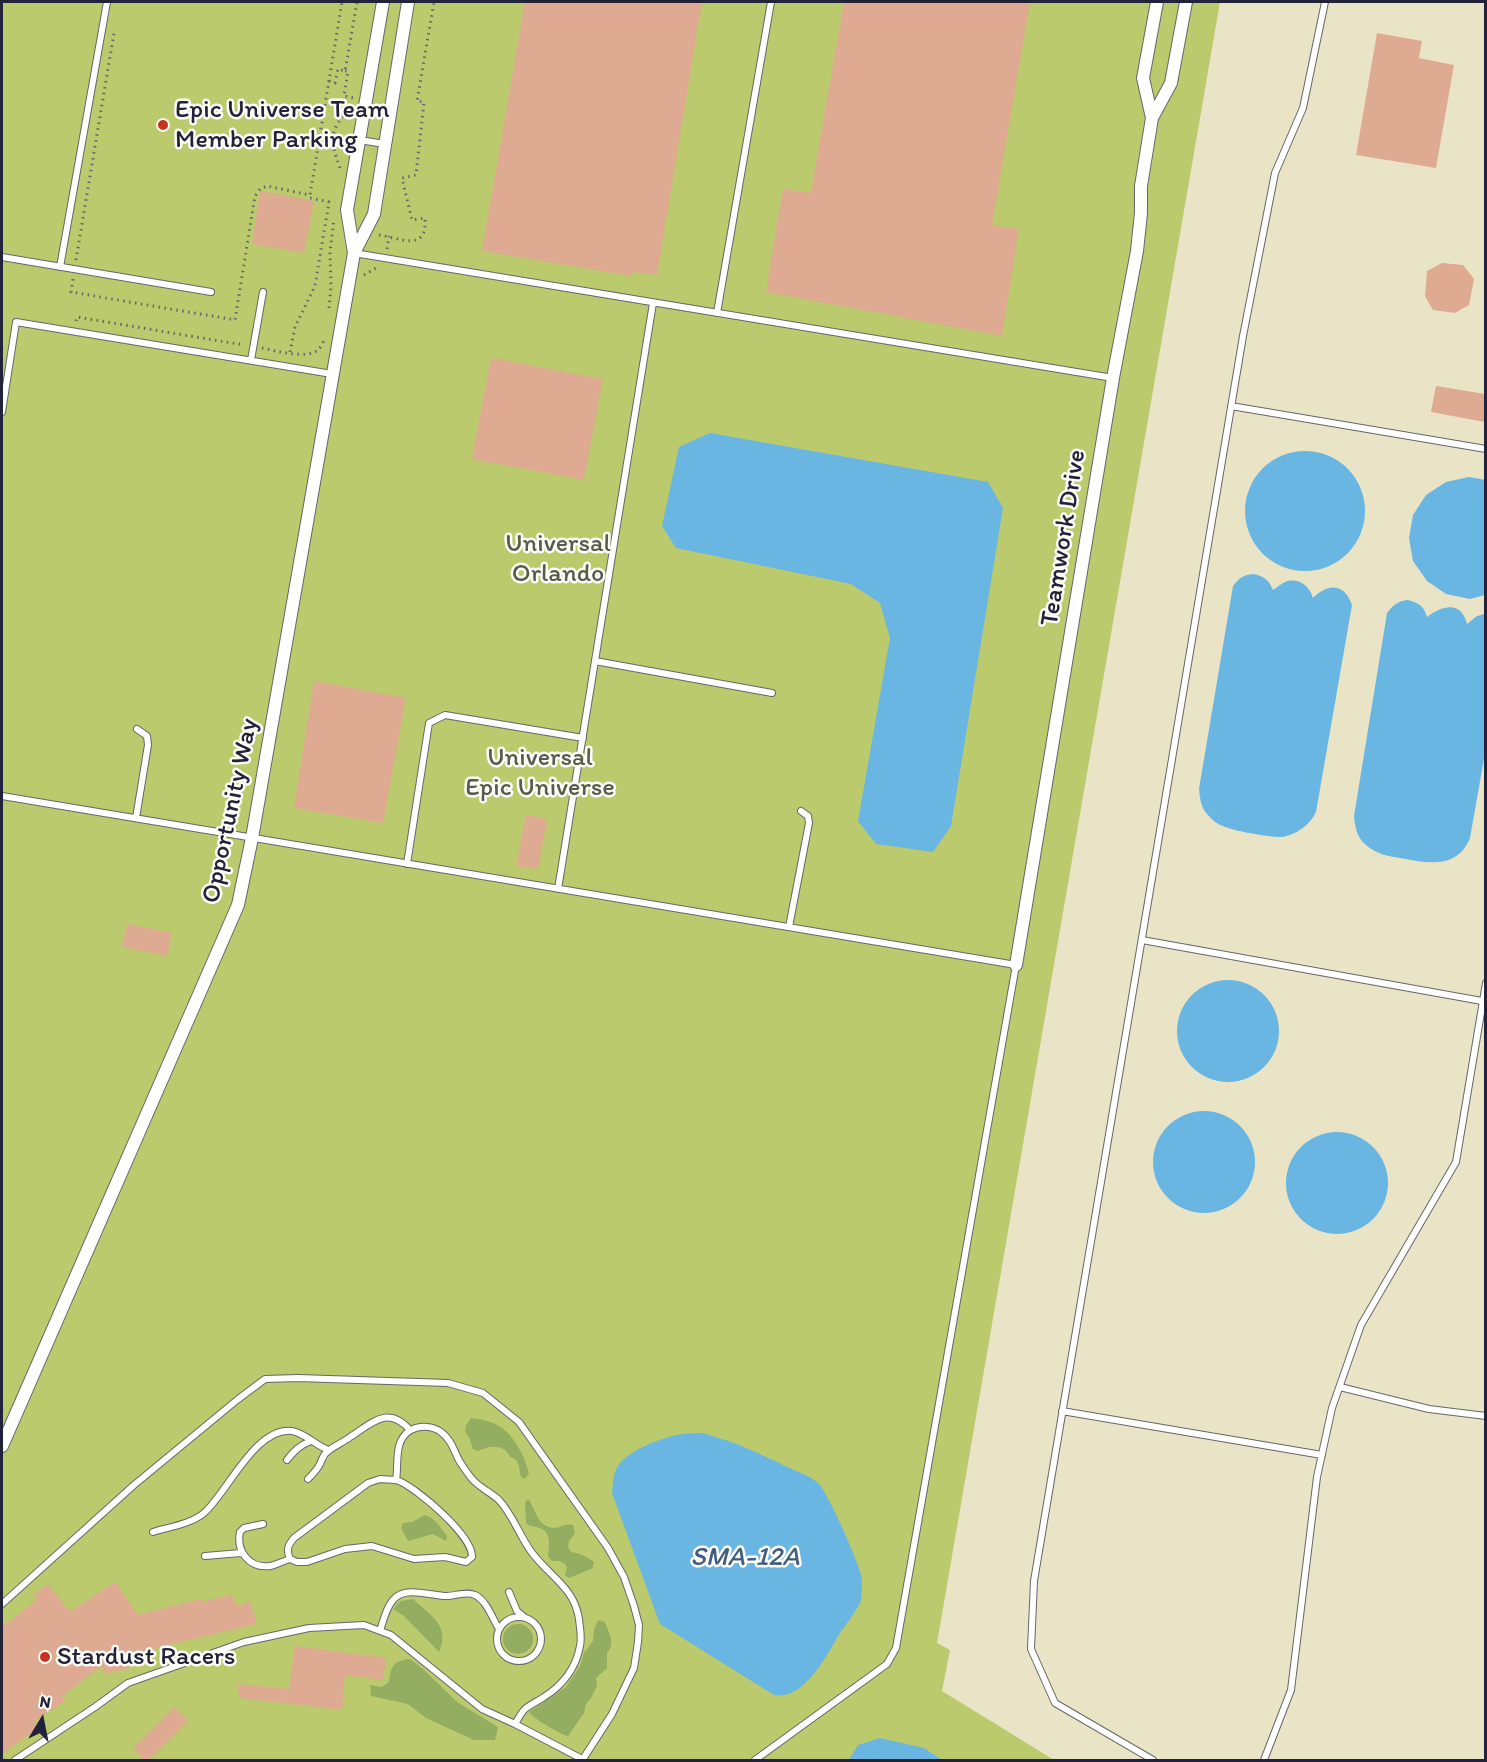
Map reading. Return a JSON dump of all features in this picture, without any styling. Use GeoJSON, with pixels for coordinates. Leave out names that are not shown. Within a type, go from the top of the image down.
{"type":"FeatureCollection","features":[{"type":"Feature","properties":{"kind":"street","name":"Opportunity Way"},"geometry":{"type":"LineString","coordinates":[[354,253],[347,210],[383,2]]}},
{"type":"Feature","properties":{"kind":"street","name":"Opportunity Way"},"geometry":{"type":"LineString","coordinates":[[2,1446],[238,905],[252,838],[354,253],[374,214],[408,2]]}},
{"type":"Feature","properties":{"kind":"street","name":"Teamwork Drive"},"geometry":{"type":"LineString","coordinates":[[1152,118],[1143,78],[1157,2]]}},
{"type":"Feature","properties":{"kind":"street","name":"Teamwork Drive"},"geometry":{"type":"LineString","coordinates":[[1016,965],[1113,378],[1137,251],[1141,186],[1152,118],[1171,83],[1186,2]]}},
{"type":"Feature","properties":{"kind":"lane"},"geometry":{"type":"LineString","coordinates":[[60,267],[107,2]]}},
{"type":"Feature","properties":{"kind":"lane"},"geometry":{"type":"LineString","coordinates":[[717,313],[771,2]]}},
{"type":"Feature","properties":{"kind":"lane"},"geometry":{"type":"LineString","coordinates":[[1153,1761],[1055,1703],[1031,1649],[1034,1581],[1243,336],[1275,173],[1303,108],[1325,2]]}},
{"type":"Feature","properties":{"kind":"lane"},"geometry":{"type":"LineString","coordinates":[[359,140],[386,144]]}},
{"type":"Feature","properties":{"kind":"lane"},"geometry":{"type":"LineString","coordinates":[[354,253],[1113,378]]}},
{"type":"Feature","properties":{"kind":"lane"},"geometry":{"type":"LineString","coordinates":[[2,257],[211,292]]}},
{"type":"Feature","properties":{"kind":"lane"},"geometry":{"type":"LineString","coordinates":[[251,360],[262,292]]}},
{"type":"Feature","properties":{"kind":"lane"},"geometry":{"type":"LineString","coordinates":[[558,889],[653,303]]}},
{"type":"Feature","properties":{"kind":"lane"},"geometry":{"type":"LineString","coordinates":[[2,412],[16,322],[333,374]]}},
{"type":"Feature","properties":{"kind":"lane"},"geometry":{"type":"LineString","coordinates":[[1231,406],[1485,449]]}},
{"type":"Feature","properties":{"kind":"lane"},"geometry":{"type":"LineString","coordinates":[[595,662],[772,693]]}},
{"type":"Feature","properties":{"kind":"lane"},"geometry":{"type":"LineString","coordinates":[[407,864],[429,723],[445,715],[583,738]]}},
{"type":"Feature","properties":{"kind":"lane"},"geometry":{"type":"LineString","coordinates":[[136,729],[147,736],[148,744],[136,818]]}},
{"type":"Feature","properties":{"kind":"lane"},"geometry":{"type":"LineString","coordinates":[[2,796],[1016,965],[896,1648],[887,1664],[755,1761]]}},
{"type":"Feature","properties":{"kind":"lane"},"geometry":{"type":"LineString","coordinates":[[789,927],[809,823],[808,816],[801,812]]}},
{"type":"Feature","properties":{"kind":"lane"},"geometry":{"type":"LineString","coordinates":[[1142,940],[1482,1001]]}},
{"type":"Feature","properties":{"kind":"lane"},"geometry":{"type":"LineString","coordinates":[[1264,1761],[1291,1690],[1317,1477],[1332,1408],[1361,1325],[1456,1162],[1485,983]]}},
{"type":"Feature","properties":{"kind":"lane"},"geometry":{"type":"LineString","coordinates":[[2,1604],[134,1485],[237,1400],[265,1379],[298,1378],[448,1383],[483,1393],[519,1422],[608,1548],[624,1577],[639,1625],[634,1668],[612,1714],[584,1760],[482,1709],[391,1635],[364,1625],[309,1628],[244,1642],[128,1683],[15,1761]]}},
{"type":"Feature","properties":{"kind":"lane"},"geometry":{"type":"LineString","coordinates":[[1340,1387],[1429,1409],[1485,1416]]}},
{"type":"Feature","properties":{"kind":"lane"},"geometry":{"type":"LineString","coordinates":[[1062,1411],[1322,1455]]}},
{"type":"Feature","properties":{"kind":"lane"},"geometry":{"type":"LineString","coordinates":[[153,1532],[202,1515],[245,1459],[274,1434],[294,1431],[328,1450],[335,1448],[374,1421],[384,1417],[396,1418],[410,1430]]}},
{"type":"Feature","properties":{"kind":"lane"},"geometry":{"type":"LineString","coordinates":[[396,1480],[398,1447],[402,1438],[410,1430],[418,1427],[438,1430],[447,1437],[460,1462],[474,1481],[506,1508],[535,1557],[566,1588],[578,1611],[580,1646],[573,1668],[558,1687],[525,1710],[515,1724]]}},
{"type":"Feature","properties":{"kind":"lane"},"geometry":{"type":"LineString","coordinates":[[287,1460],[302,1444],[310,1441]]}},
{"type":"Feature","properties":{"kind":"lane"},"geometry":{"type":"LineString","coordinates":[[308,1479],[320,1465],[328,1450]]}},
{"type":"Feature","properties":{"kind":"lane"},"geometry":{"type":"LineString","coordinates":[[380,1479],[396,1480],[422,1497],[456,1528],[467,1541],[472,1557],[466,1562],[445,1557],[414,1559],[372,1546],[345,1549],[307,1562],[297,1562],[290,1558],[287,1552],[288,1545],[324,1515],[368,1483],[380,1479]]}},
{"type":"Feature","properties":{"kind":"lane"},"geometry":{"type":"LineString","coordinates":[[263,1524],[244,1528],[240,1532],[241,1553],[247,1559],[264,1566],[290,1558]]}},
{"type":"Feature","properties":{"kind":"lane"},"geometry":{"type":"LineString","coordinates":[[205,1556],[241,1553]]}},
{"type":"Feature","properties":{"kind":"lane"},"geometry":{"type":"LineString","coordinates":[[380,1630],[393,1599],[413,1592],[441,1596],[469,1593],[476,1596],[484,1603],[499,1629]]}},
{"type":"Feature","properties":{"kind":"lane"},"geometry":{"type":"LineString","coordinates":[[509,1592],[517,1611],[536,1626],[541,1639],[539,1647],[530,1658],[516,1661],[504,1655],[497,1642],[499,1629],[509,1619],[524,1618]]}},
{"type":"Feature","properties":{"kind":"path"},"geometry":{"type":"LineString","coordinates":[[310,195],[342,2]]}},
{"type":"Feature","properties":{"kind":"path"},"geometry":{"type":"LineString","coordinates":[[345,71],[357,2]]}},
{"type":"Feature","properties":{"kind":"path"},"geometry":{"type":"LineString","coordinates":[[364,234],[389,236],[398,241],[409,241],[416,240],[424,231],[425,218],[412,220],[402,178],[416,175],[424,102],[417,101],[434,2]]}},
{"type":"Feature","properties":{"kind":"path"},"geometry":{"type":"LineString","coordinates":[[116,24],[71,292],[235,320],[255,196],[260,189],[267,186],[310,195],[310,198],[329,202],[315,286],[295,327],[290,353]]}},
{"type":"Feature","properties":{"kind":"path"},"geometry":{"type":"LineString","coordinates":[[329,81],[335,83],[338,69],[348,71],[344,96],[354,98],[352,104],[339,119],[333,136],[332,147],[341,174]]}},
{"type":"Feature","properties":{"kind":"path"},"geometry":{"type":"LineString","coordinates":[[329,312],[330,252],[334,213]]}},
{"type":"Feature","properties":{"kind":"path"},"geometry":{"type":"LineString","coordinates":[[332,232],[351,233]]}},
{"type":"Feature","properties":{"kind":"path"},"geometry":{"type":"LineString","coordinates":[[63,278],[73,279]]}},
{"type":"Feature","properties":{"kind":"path"},"geometry":{"type":"LineString","coordinates":[[74,331],[77,317],[304,355],[320,349],[326,338]]}},
{"type":"Feature","properties":{"kind":"green space","name":"Universal Orlando"},"geometry":{"type":"Polygon","coordinates":[[[2,2],[1220,2],[937,1643],[950,1650],[942,1691],[1054,1760],[2,1760],[2,2]]]}},
{"type":"Feature","properties":{"kind":"green space"},"geometry":{"type":"Polygon","coordinates":[[[471,1418],[496,1424],[510,1435],[527,1467],[529,1474],[524,1479],[521,1477],[517,1462],[504,1449],[496,1447],[478,1451],[473,1449],[465,1432],[466,1425],[471,1418]]]}},
{"type":"Feature","properties":{"kind":"green space"},"geometry":{"type":"Polygon","coordinates":[[[528,1499],[540,1521],[548,1527],[573,1525],[575,1533],[568,1547],[571,1552],[594,1562],[593,1568],[569,1578],[565,1575],[567,1568],[565,1564],[552,1561],[548,1556],[549,1540],[544,1530],[526,1523],[525,1503],[528,1499]]]}},
{"type":"Feature","properties":{"kind":"green space"},"geometry":{"type":"Polygon","coordinates":[[[425,1515],[440,1526],[447,1536],[446,1541],[433,1534],[408,1541],[401,1528],[403,1523],[412,1522],[425,1515]]]}},
{"type":"Feature","properties":{"kind":"green space"},"geometry":{"type":"Polygon","coordinates":[[[413,1599],[432,1616],[441,1628],[442,1643],[439,1652],[404,1616],[393,1609],[401,1601],[413,1599]]]}},
{"type":"Feature","properties":{"kind":"green space"},"geometry":{"type":"Polygon","coordinates":[[[598,1620],[605,1622],[611,1638],[611,1646],[607,1653],[607,1668],[596,1678],[597,1686],[586,1704],[584,1713],[568,1736],[547,1726],[529,1712],[566,1687],[593,1641],[598,1620]]]}},
{"type":"Feature","properties":{"kind":"green space"},"geometry":{"type":"Polygon","coordinates":[[[518,1624],[529,1628],[533,1639],[529,1650],[518,1654],[507,1650],[503,1639],[507,1628],[518,1624]]]}},
{"type":"Feature","properties":{"kind":"green space"},"geometry":{"type":"Polygon","coordinates":[[[410,1659],[457,1702],[498,1727],[495,1740],[474,1740],[426,1718],[408,1704],[371,1696],[370,1685],[382,1687],[389,1682],[390,1672],[394,1665],[410,1659]]]}},
{"type":"Feature","properties":{"kind":"water"},"geometry":{"type":"Polygon","coordinates":[[[710,433],[988,482],[1003,508],[951,826],[933,852],[876,844],[858,821],[890,638],[880,603],[851,584],[676,548],[662,526],[679,447],[710,433]]]}},
{"type":"Feature","properties":{"kind":"water"},"geometry":{"type":"Polygon","coordinates":[[[1305,451],[1328,456],[1347,469],[1360,488],[1365,511],[1360,534],[1347,553],[1328,566],[1305,571],[1282,566],[1263,553],[1250,534],[1245,511],[1250,488],[1263,469],[1282,456],[1305,451]]]}},
{"type":"Feature","properties":{"kind":"water"},"geometry":{"type":"Polygon","coordinates":[[[1469,477],[1486,480],[1485,595],[1470,599],[1446,594],[1427,581],[1413,561],[1409,538],[1413,515],[1426,495],[1446,482],[1469,477]]]}},
{"type":"Feature","properties":{"kind":"water"},"geometry":{"type":"Polygon","coordinates":[[[1253,574],[1266,579],[1273,590],[1285,582],[1299,582],[1306,586],[1313,598],[1329,588],[1340,589],[1352,605],[1316,812],[1302,828],[1283,837],[1244,832],[1219,824],[1211,819],[1204,809],[1199,793],[1233,586],[1242,577],[1253,574]]]}},
{"type":"Feature","properties":{"kind":"water"},"geometry":{"type":"Polygon","coordinates":[[[1408,600],[1420,606],[1427,617],[1445,608],[1456,608],[1464,616],[1467,624],[1477,616],[1485,614],[1485,753],[1470,838],[1457,855],[1440,862],[1410,860],[1374,851],[1360,839],[1354,820],[1387,613],[1396,604],[1408,600]]]}},
{"type":"Feature","properties":{"kind":"water"},"geometry":{"type":"Polygon","coordinates":[[[1228,980],[1248,984],[1264,995],[1275,1011],[1279,1031],[1275,1051],[1264,1067],[1248,1078],[1228,1082],[1208,1078],[1192,1067],[1181,1051],[1177,1031],[1181,1011],[1192,995],[1208,984],[1228,980]]]}},
{"type":"Feature","properties":{"kind":"water"},"geometry":{"type":"Polygon","coordinates":[[[1204,1111],[1224,1115],[1240,1126],[1251,1142],[1255,1162],[1251,1182],[1240,1198],[1224,1209],[1204,1213],[1184,1209],[1168,1198],[1157,1182],[1153,1162],[1157,1142],[1168,1126],[1184,1115],[1204,1111]]]}},
{"type":"Feature","properties":{"kind":"water"},"geometry":{"type":"Polygon","coordinates":[[[1337,1132],[1357,1136],[1373,1147],[1384,1163],[1388,1183],[1384,1203],[1373,1219],[1357,1230],[1337,1234],[1317,1230],[1301,1219],[1290,1203],[1286,1183],[1290,1163],[1301,1147],[1317,1136],[1337,1132]]]}},
{"type":"Feature","properties":{"kind":"water","name":"SMA-12A"},"geometry":{"type":"Polygon","coordinates":[[[702,1433],[756,1452],[808,1476],[819,1484],[844,1531],[861,1573],[861,1598],[856,1611],[813,1675],[805,1684],[785,1695],[774,1695],[660,1624],[612,1493],[616,1469],[623,1460],[638,1449],[667,1438],[702,1433]]]}},
{"type":"Feature","properties":{"kind":"water"},"geometry":{"type":"Polygon","coordinates":[[[880,1738],[924,1748],[942,1760],[849,1760],[858,1745],[880,1738]]]}},
{"type":"Feature","properties":{"kind":"building"},"geometry":{"type":"Polygon","coordinates":[[[525,2],[702,2],[657,275],[632,272],[631,276],[482,251],[525,2]]]}},
{"type":"Feature","properties":{"kind":"building"},"geometry":{"type":"Polygon","coordinates":[[[844,2],[1030,2],[992,225],[1019,229],[1002,336],[766,292],[783,189],[811,193],[844,2]]]}},
{"type":"Feature","properties":{"kind":"building"},"geometry":{"type":"Polygon","coordinates":[[[1377,33],[1422,41],[1419,58],[1454,65],[1436,168],[1356,155],[1377,33]]]}},
{"type":"Feature","properties":{"kind":"building"},"geometry":{"type":"Polygon","coordinates":[[[260,191],[314,201],[304,253],[252,244],[260,191]]]}},
{"type":"Feature","properties":{"kind":"building"},"geometry":{"type":"Polygon","coordinates":[[[1442,263],[1463,265],[1474,279],[1469,305],[1455,313],[1433,310],[1425,296],[1427,271],[1442,263]]]}},
{"type":"Feature","properties":{"kind":"building"},"geometry":{"type":"Polygon","coordinates":[[[491,358],[603,379],[584,480],[472,459],[491,358]]]}},
{"type":"Feature","properties":{"kind":"building"},"geometry":{"type":"Polygon","coordinates":[[[1436,386],[1485,394],[1485,422],[1431,412],[1436,386]]]}},
{"type":"Feature","properties":{"kind":"building"},"geometry":{"type":"Polygon","coordinates":[[[314,681],[406,698],[383,823],[294,808],[314,681]]]}},
{"type":"Feature","properties":{"kind":"building"},"geometry":{"type":"Polygon","coordinates":[[[526,815],[547,819],[538,869],[516,866],[526,815]]]}},
{"type":"Feature","properties":{"kind":"building"},"geometry":{"type":"Polygon","coordinates":[[[127,924],[172,933],[167,956],[122,947],[127,924]]]}},
{"type":"Feature","properties":{"kind":"building","name":"Stardust Racers"},"geometry":{"type":"Polygon","coordinates":[[[115,1582],[138,1615],[201,1599],[202,1602],[232,1595],[236,1606],[250,1602],[257,1624],[155,1648],[155,1652],[132,1658],[134,1667],[104,1674],[102,1666],[62,1696],[66,1700],[34,1722],[38,1728],[2,1754],[2,1627],[38,1599],[34,1594],[48,1584],[70,1612],[115,1582]]]}},
{"type":"Feature","properties":{"kind":"building"},"geometry":{"type":"Polygon","coordinates":[[[295,1646],[386,1658],[383,1680],[345,1675],[342,1710],[239,1698],[238,1684],[289,1689],[295,1646]]]}},
{"type":"Feature","properties":{"kind":"building"},"geometry":{"type":"Polygon","coordinates":[[[174,1707],[188,1721],[148,1761],[144,1761],[133,1748],[174,1707]]]}},
{"type":"Feature","properties":{"kind":"place","name":"Epic Universe Team Member Parking"},"geometry":{"type":"Point","coordinates":[163,125]}},
{"type":"Feature","properties":{"kind":"place","name":"Stardust Racers"},"geometry":{"type":"Point","coordinates":[45,1657]}},
{"type":"Feature","properties":{"kind":"park label","name":"Universal Epic Universe"},"geometry":{"type":"Point","coordinates":[540,773]}}]}
